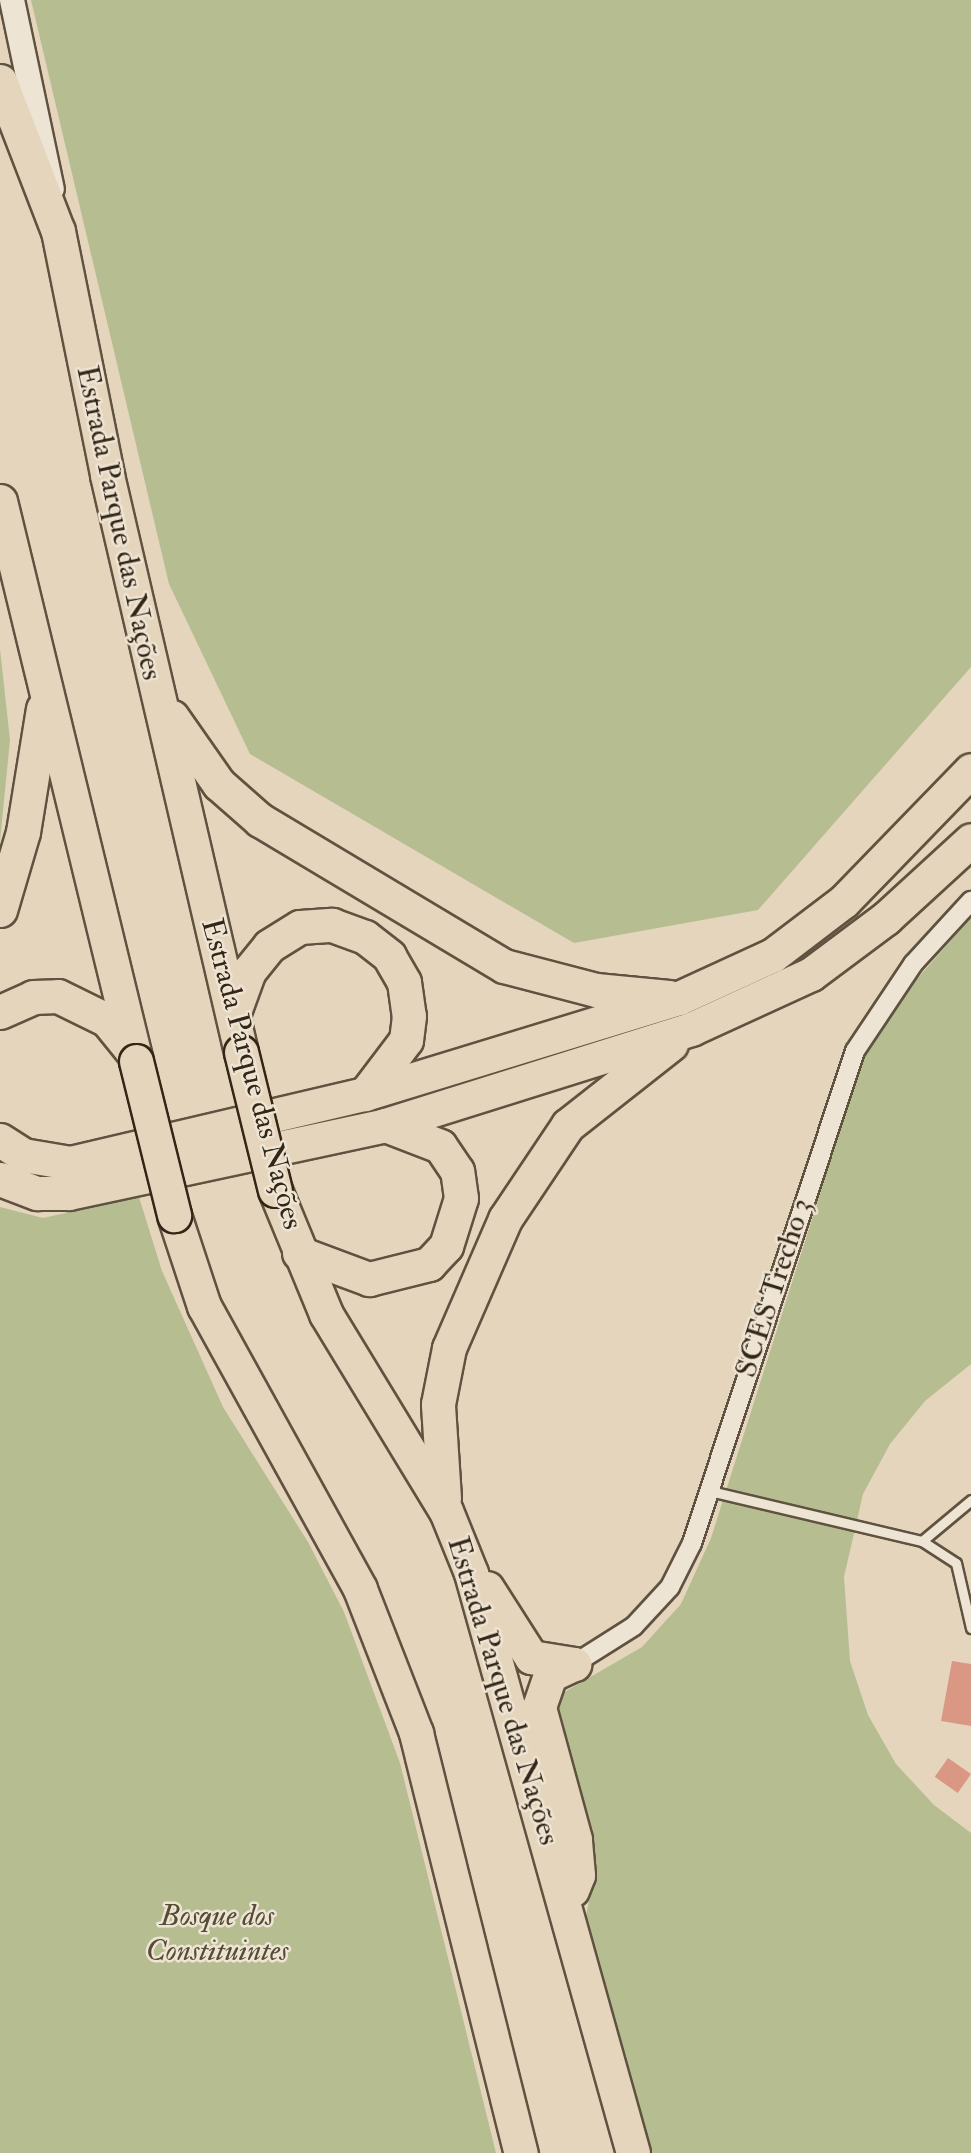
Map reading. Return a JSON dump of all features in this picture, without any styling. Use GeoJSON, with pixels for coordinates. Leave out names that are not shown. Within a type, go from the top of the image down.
{"type":"FeatureCollection","features":[{"type":"Feature","properties":{"kind":"highway","name":"Estrada Parque das Nações"},"geometry":{"type":"LineString","coordinates":[[0,81],[58,232],[154,685],[275,1190],[326,1314],[446,1511],[471,1573],[568,1902],[633,2153]]}},
{"type":"Feature","properties":{"kind":"highway"},"geometry":{"type":"LineString","coordinates":[[0,501],[174,1214],[204,1306],[360,1589],[416,1733],[521,2153]]}},
{"type":"Feature","properties":{"kind":"highway"},"geometry":{"type":"LineString","coordinates":[[154,685],[219,784],[328,866],[505,966],[596,990],[679,998]]}},
{"type":"Feature","properties":{"kind":"highway"},"geometry":{"type":"LineString","coordinates":[[0,910],[23,832],[46,689]]}},
{"type":"Feature","properties":{"kind":"highway"},"geometry":{"type":"LineString","coordinates":[[0,1140],[23,1155],[70,1163],[365,1094],[679,998],[773,955],[844,901],[971,770]]}},
{"type":"Feature","properties":{"kind":"highway"},"geometry":{"type":"LineString","coordinates":[[0,1179],[37,1193],[69,1194],[385,1125],[691,1029],[811,974],[886,918],[971,840]]}},
{"type":"Feature","properties":{"kind":"highway"},"geometry":{"type":"LineString","coordinates":[[234,1012],[249,971],[269,946],[300,928],[332,925],[365,937],[389,956],[404,982],[409,1016],[406,1041],[365,1094]]}},
{"type":"Feature","properties":{"kind":"highway"},"geometry":{"type":"LineString","coordinates":[[0,1012],[33,997],[58,996],[107,1020],[135,1058]]}},
{"type":"Feature","properties":{"kind":"highway"},"geometry":{"type":"LineString","coordinates":[[446,1511],[436,1450],[447,1359],[505,1219],[568,1125],[691,1029]]}},
{"type":"Feature","properties":{"kind":"highway"},"geometry":{"type":"LineString","coordinates":[[299,1253],[369,1279],[429,1265],[446,1246],[461,1199],[457,1171],[440,1146],[385,1125]]}},
{"type":"Feature","properties":{"kind":"highway"},"geometry":{"type":"LineString","coordinates":[[471,1573],[501,1602],[531,1657],[574,1664]]}},
{"type":"Feature","properties":{"kind":"highway"},"geometry":{"type":"LineString","coordinates":[[568,1902],[579,1875],[575,1839],[539,1707],[550,1675],[574,1664]]}},
{"type":"Feature","properties":{"kind":"main road"},"geometry":{"type":"LineString","coordinates":[[12,0],[43,126],[58,232]]}},
{"type":"Feature","properties":{"kind":"street","name":"SCES Trecho 3"},"geometry":{"type":"LineString","coordinates":[[574,1664],[634,1626],[670,1587],[710,1491],[855,1051],[899,983],[971,901]]}},
{"type":"Feature","properties":{"kind":"lane"},"geometry":{"type":"LineString","coordinates":[[710,1491],[922,1541],[956,1563],[971,1628]]}},
{"type":"Feature","properties":{"kind":"lane"},"geometry":{"type":"LineString","coordinates":[[922,1541],[971,1500]]}},
{"type":"Feature","properties":{"kind":"green space"},"geometry":{"type":"Polygon","coordinates":[[[31,0],[971,0],[971,667],[758,910],[574,943],[250,754],[169,584],[31,0]]]}},
{"type":"Feature","properties":{"kind":"green space"},"geometry":{"type":"Polygon","coordinates":[[[0,649],[10,740],[0,841],[0,649]]]}},
{"type":"Feature","properties":{"kind":"green space"},"geometry":{"type":"Polygon","coordinates":[[[971,918],[971,1364],[925,1401],[890,1444],[863,1494],[844,1577],[850,1661],[868,1715],[896,1764],[934,1805],[971,1833],[971,2153],[647,2153],[586,1916],[596,1867],[556,1697],[642,1647],[681,1604],[711,1538],[864,1055],[915,981],[971,918]]]}},
{"type":"Feature","properties":{"kind":"green space","name":"Bosque dos Constituintes"},"geometry":{"type":"Polygon","coordinates":[[[139,1197],[162,1271],[223,1407],[308,1542],[344,1612],[400,1763],[496,2153],[0,2153],[0,1207],[43,1218],[139,1197]]]}},
{"type":"Feature","properties":{"kind":"building"},"geometry":{"type":"Polygon","coordinates":[[[952,1661],[971,1664],[971,1726],[941,1721],[952,1661]]]}},
{"type":"Feature","properties":{"kind":"building"},"geometry":{"type":"Polygon","coordinates":[[[948,1758],[971,1774],[958,1793],[935,1777],[948,1758]]]}}]}
